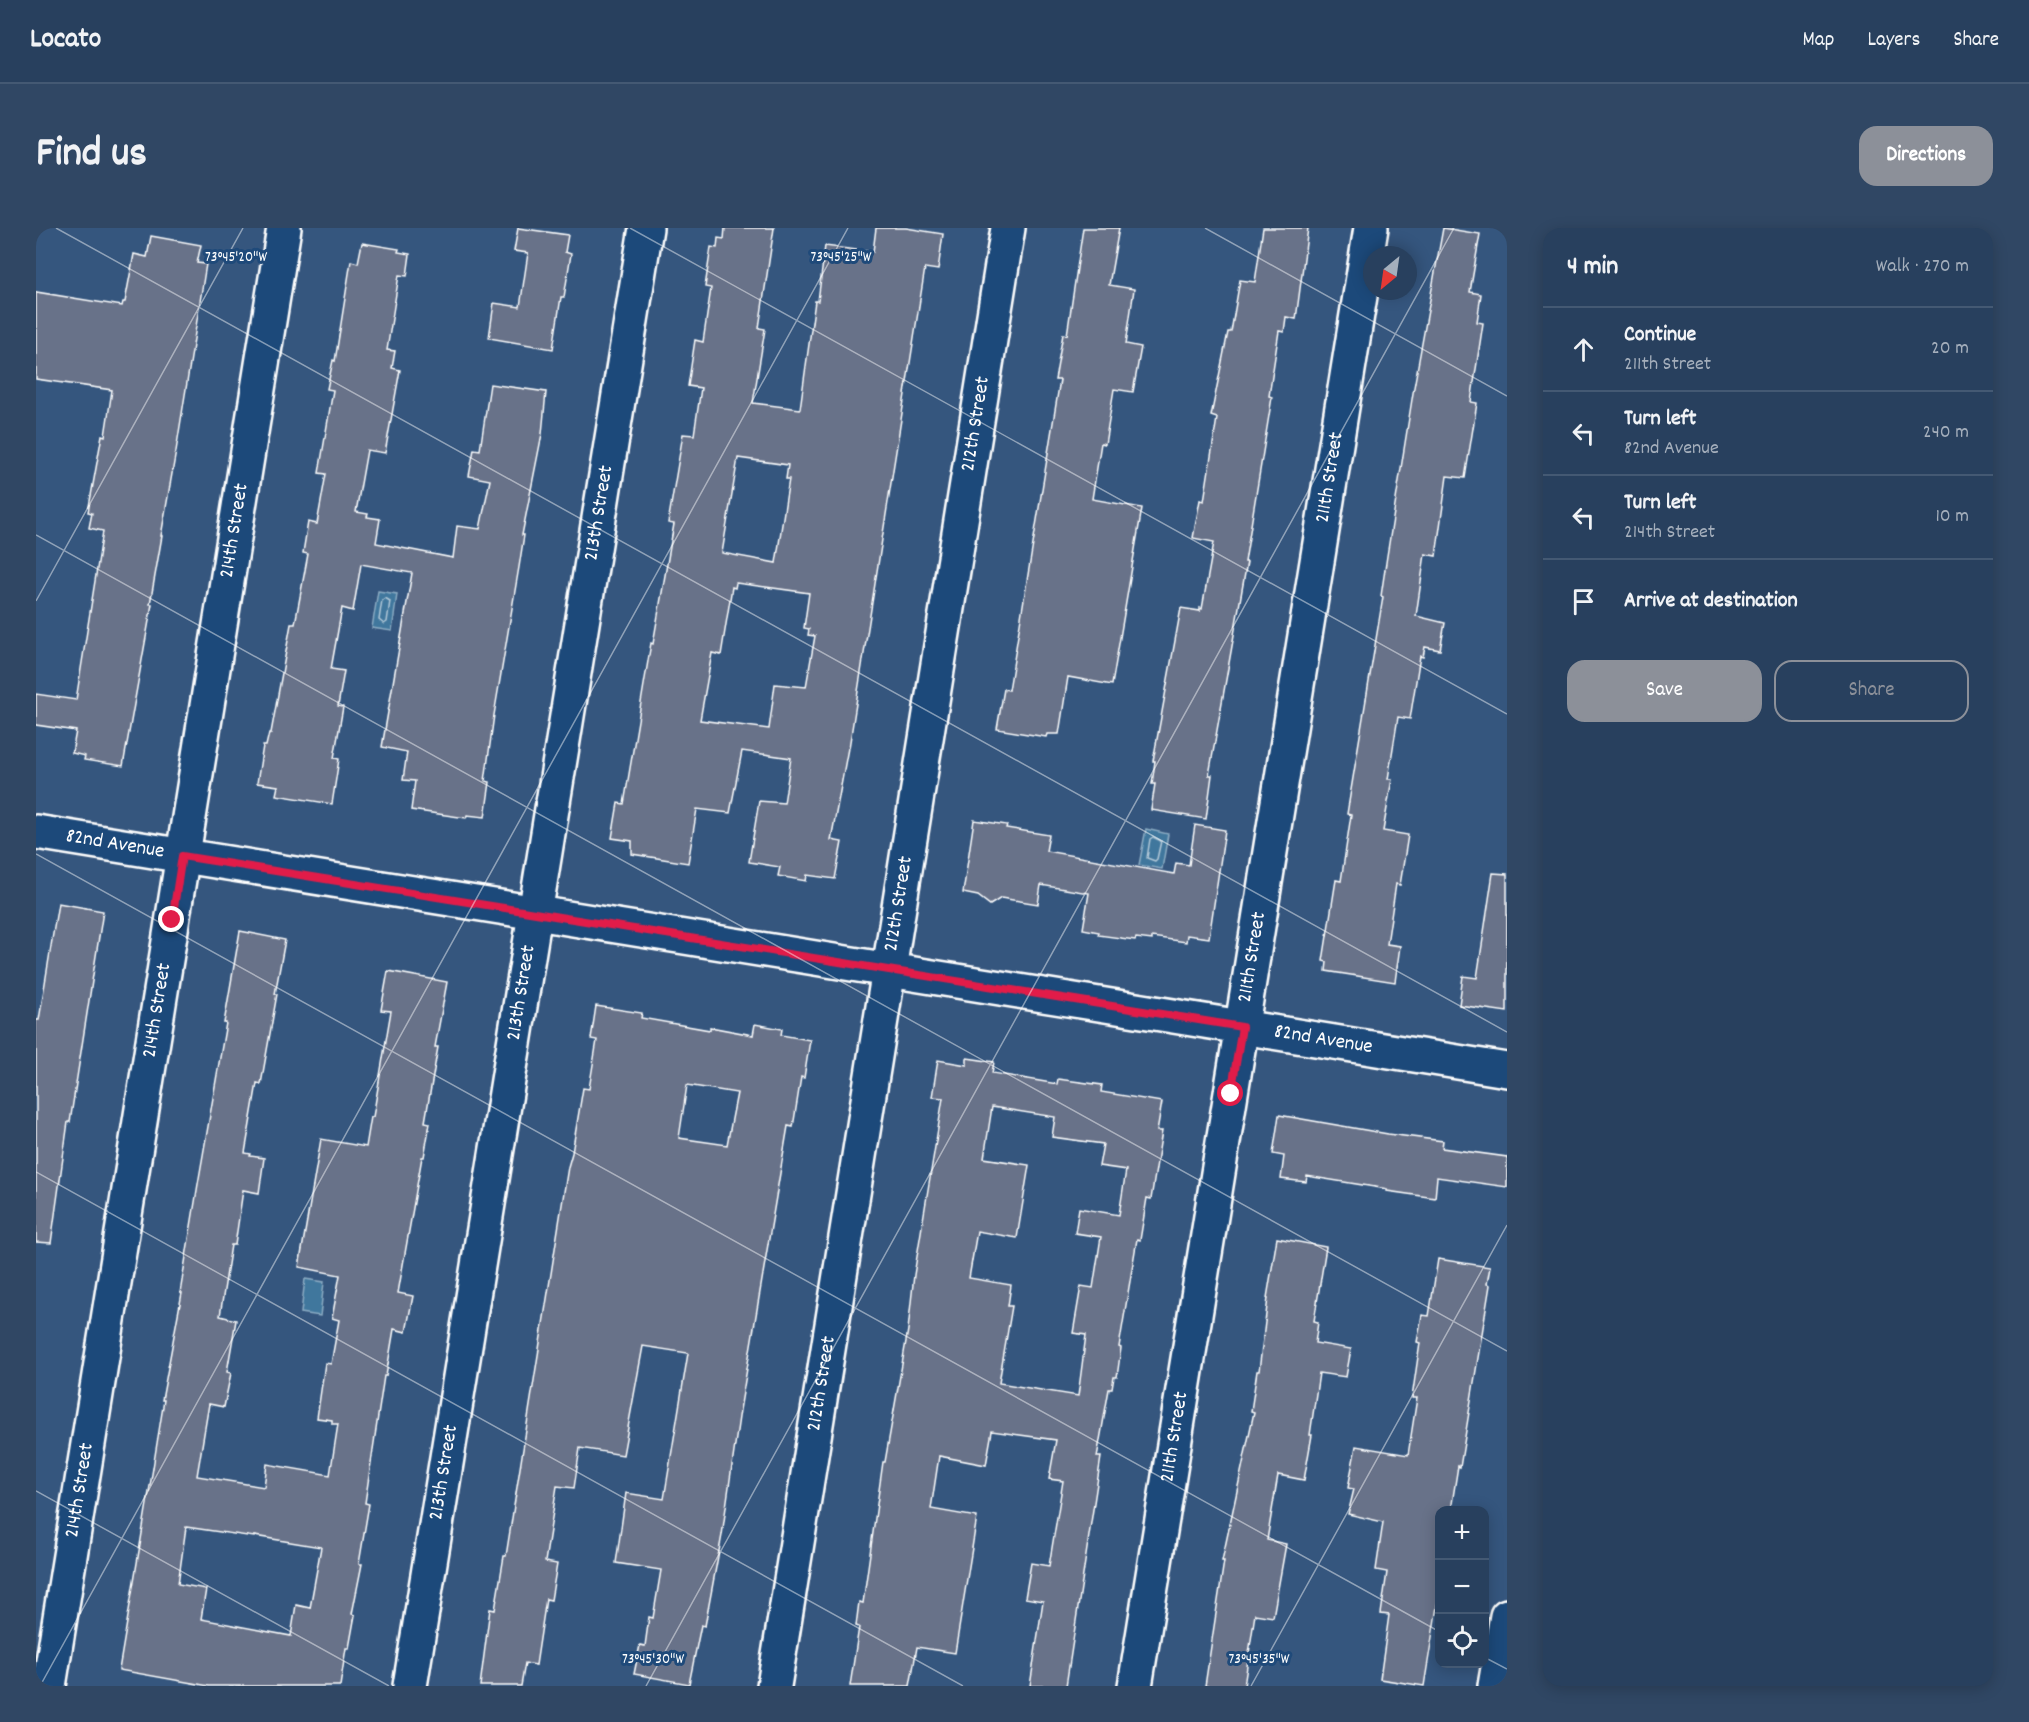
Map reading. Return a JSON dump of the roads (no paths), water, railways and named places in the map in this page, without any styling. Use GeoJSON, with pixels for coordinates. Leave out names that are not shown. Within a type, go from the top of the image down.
{"type":"FeatureCollection","features":[{"type":"Feature","properties":{"kind":"street","name":"214th Street"},"geometry":{"type":"LineString","coordinates":[[49,1686],[284,228]]}},
{"type":"Feature","properties":{"kind":"street","name":"213th Street"},"geometry":{"type":"LineString","coordinates":[[410,1686],[646,228]]}},
{"type":"Feature","properties":{"kind":"street","name":"212th Street"},"geometry":{"type":"LineString","coordinates":[[774,1686],[1008,228]]}},
{"type":"Feature","properties":{"kind":"street","name":"211th Street"},"geometry":{"type":"LineString","coordinates":[[1135,1686],[1371,228]]}},
{"type":"Feature","properties":{"kind":"street","name":"82nd Avenue"},"geometry":{"type":"LineString","coordinates":[[36,832],[1507,1070]]}},
{"type":"Feature","properties":{"kind":"street"},"geometry":{"type":"LineString","coordinates":[[1495,1686],[1507,1616]]}},
{"type":"Feature","properties":{"kind":"water"},"geometry":{"type":"Polygon","coordinates":[[[378,591],[397,594],[392,631],[372,628],[378,591]]]}},
{"type":"Feature","properties":{"kind":"water"},"geometry":{"type":"Polygon","coordinates":[[[1146,829],[1168,834],[1162,869],[1139,865],[1146,829]]]}},
{"type":"Feature","properties":{"kind":"water"},"geometry":{"type":"Polygon","coordinates":[[[305,1279],[324,1282],[320,1316],[301,1313],[305,1279]]]}}]}
